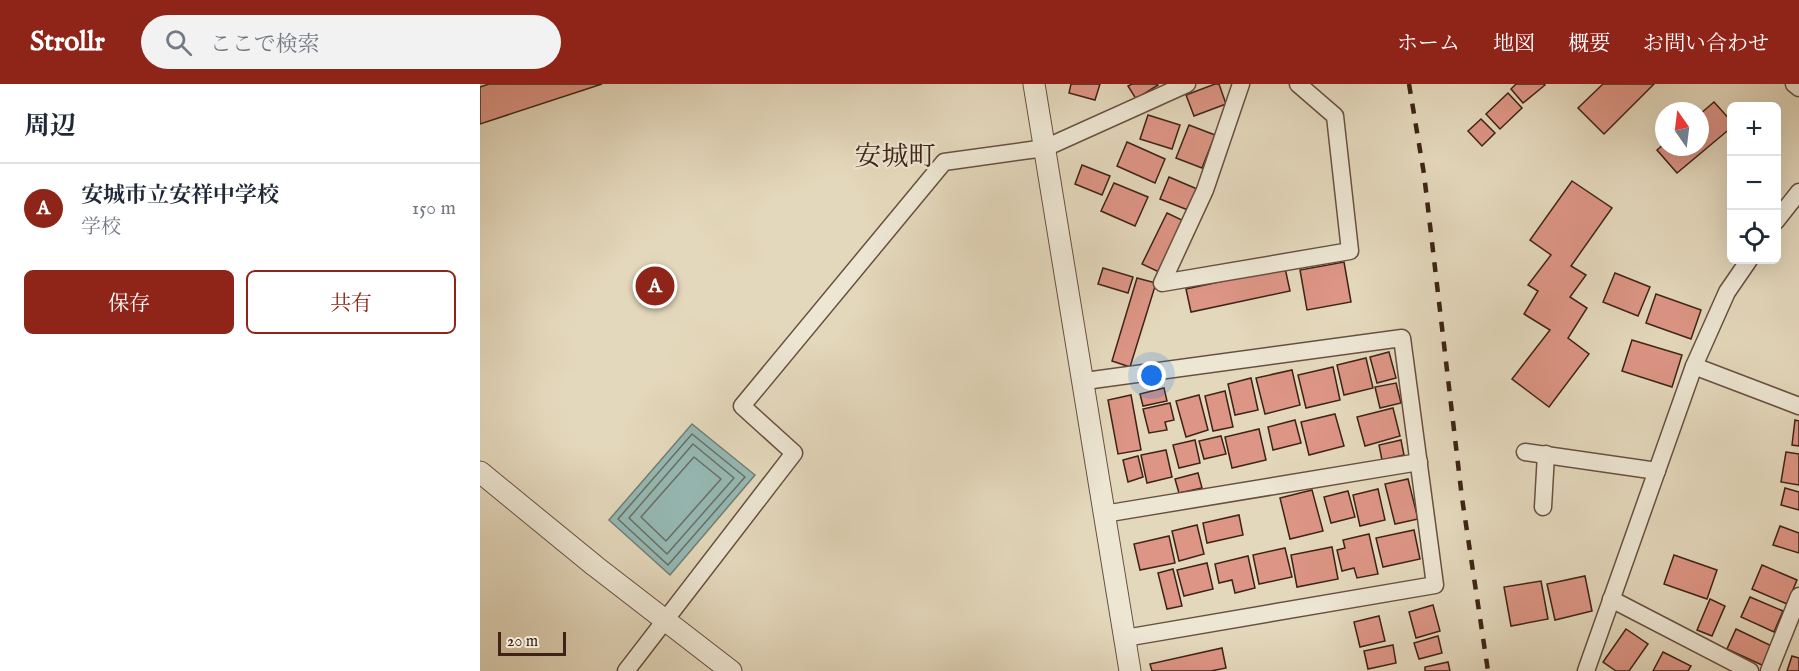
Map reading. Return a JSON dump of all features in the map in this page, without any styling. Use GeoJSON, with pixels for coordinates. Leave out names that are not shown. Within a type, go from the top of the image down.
{"type":"FeatureCollection","features":[{"type":"Feature","properties":{"kind":"street"},"geometry":{"type":"LineString","coordinates":[[1034,84],[1085,381],[1130,671]]}},
{"type":"Feature","properties":{"kind":"street"},"geometry":{"type":"LineString","coordinates":[[626,671],[794,453],[742,406],[944,162],[1045,148],[1187,84]]}},
{"type":"Feature","properties":{"kind":"street"},"geometry":{"type":"LineString","coordinates":[[1242,84],[1205,190],[1162,283],[1350,251],[1335,116],[1298,84]]}},
{"type":"Feature","properties":{"kind":"street"},"geometry":{"type":"LineString","coordinates":[[1794,84],[1799,87]]}},
{"type":"Feature","properties":{"kind":"street"},"geometry":{"type":"LineString","coordinates":[[1781,214],[1799,192]]}},
{"type":"Feature","properties":{"kind":"street"},"geometry":{"type":"LineString","coordinates":[[1586,671],[1694,366],[1727,292],[1746,264]]}},
{"type":"Feature","properties":{"kind":"street"},"geometry":{"type":"LineString","coordinates":[[1085,381],[1402,338],[1435,585],[1125,638]]}},
{"type":"Feature","properties":{"kind":"street"},"geometry":{"type":"LineString","coordinates":[[1694,366],[1799,406]]}},
{"type":"Feature","properties":{"kind":"street"},"geometry":{"type":"LineString","coordinates":[[1525,452],[1657,471]]}},
{"type":"Feature","properties":{"kind":"street"},"geometry":{"type":"LineString","coordinates":[[1543,507],[1546,454]]}},
{"type":"Feature","properties":{"kind":"street"},"geometry":{"type":"LineString","coordinates":[[1104,514],[1419,462]]}},
{"type":"Feature","properties":{"kind":"street"},"geometry":{"type":"LineString","coordinates":[[480,472],[595,566],[730,671]]}},
{"type":"Feature","properties":{"kind":"street"},"geometry":{"type":"LineString","coordinates":[[1769,671],[1799,596]]}},
{"type":"Feature","properties":{"kind":"street"},"geometry":{"type":"LineString","coordinates":[[1611,599],[1750,671]]}},
{"type":"Feature","properties":{"kind":"water"},"geometry":{"type":"Polygon","coordinates":[[[692,424],[755,475],[670,575],[609,520],[692,424]]]}},
{"type":"Feature","properties":{"kind":"building"},"geometry":{"type":"Polygon","coordinates":[[[489,84],[602,84],[480,124],[480,87],[489,84]]]}},
{"type":"Feature","properties":{"kind":"building"},"geometry":{"type":"Polygon","coordinates":[[[1071,84],[1100,84],[1095,100],[1069,93],[1071,84]]]}},
{"type":"Feature","properties":{"kind":"building"},"geometry":{"type":"Polygon","coordinates":[[[1132,84],[1158,85],[1136,99],[1128,86],[1132,84]]]}},
{"type":"Feature","properties":{"kind":"building"},"geometry":{"type":"Polygon","coordinates":[[[1219,84],[1226,104],[1194,116],[1186,95],[1219,84]]]}},
{"type":"Feature","properties":{"kind":"building"},"geometry":{"type":"Polygon","coordinates":[[[1516,84],[1545,85],[1523,103],[1511,89],[1516,84]]]}},
{"type":"Feature","properties":{"kind":"building"},"geometry":{"type":"Polygon","coordinates":[[[1603,84],[1654,84],[1604,134],[1578,108],[1603,84]]]}},
{"type":"Feature","properties":{"kind":"building"},"geometry":{"type":"Polygon","coordinates":[[[1508,93],[1522,108],[1500,129],[1486,114],[1508,93]]]}},
{"type":"Feature","properties":{"kind":"building"},"geometry":{"type":"Polygon","coordinates":[[[1714,102],[1727,116],[1727,131],[1709,146],[1709,106],[1714,102]]]}},
{"type":"Feature","properties":{"kind":"building"},"geometry":{"type":"Polygon","coordinates":[[[1148,115],[1180,125],[1172,149],[1140,139],[1148,115]]]}},
{"type":"Feature","properties":{"kind":"building"},"geometry":{"type":"Polygon","coordinates":[[[1481,119],[1495,133],[1482,146],[1468,131],[1481,119]]]}},
{"type":"Feature","properties":{"kind":"building"},"geometry":{"type":"Polygon","coordinates":[[[1189,125],[1215,135],[1202,168],[1176,158],[1189,125]]]}},
{"type":"Feature","properties":{"kind":"building"},"geometry":{"type":"Polygon","coordinates":[[[1127,142],[1165,159],[1155,183],[1117,166],[1127,142]]]}},
{"type":"Feature","properties":{"kind":"building"},"geometry":{"type":"Polygon","coordinates":[[[1662,156],[1697,156],[1677,173],[1662,156]]]}},
{"type":"Feature","properties":{"kind":"building"},"geometry":{"type":"Polygon","coordinates":[[[1082,165],[1110,176],[1102,195],[1075,184],[1082,165]]]}},
{"type":"Feature","properties":{"kind":"building"},"geometry":{"type":"Polygon","coordinates":[[[1169,177],[1197,189],[1188,210],[1160,199],[1169,177]]]}},
{"type":"Feature","properties":{"kind":"building"},"geometry":{"type":"Polygon","coordinates":[[[1572,181],[1612,208],[1571,266],[1586,275],[1570,297],[1587,308],[1568,338],[1589,354],[1549,407],[1512,379],[1550,330],[1524,314],[1538,291],[1528,285],[1551,255],[1530,240],[1572,181]]]}},
{"type":"Feature","properties":{"kind":"building"},"geometry":{"type":"Polygon","coordinates":[[[1114,183],[1148,197],[1135,226],[1101,211],[1114,183]]]}},
{"type":"Feature","properties":{"kind":"building"},"geometry":{"type":"Polygon","coordinates":[[[1167,213],[1184,221],[1159,272],[1142,264],[1167,213]]]}},
{"type":"Feature","properties":{"kind":"building"},"geometry":{"type":"Polygon","coordinates":[[[1344,262],[1351,302],[1307,310],[1300,270],[1344,262]]]}},
{"type":"Feature","properties":{"kind":"building"},"geometry":{"type":"Polygon","coordinates":[[[1103,268],[1133,277],[1128,293],[1098,284],[1103,268]]]}},
{"type":"Feature","properties":{"kind":"building"},"geometry":{"type":"Polygon","coordinates":[[[1285,268],[1290,291],[1191,312],[1186,289],[1285,268]]]}},
{"type":"Feature","properties":{"kind":"building"},"geometry":{"type":"Polygon","coordinates":[[[1615,273],[1650,287],[1638,316],[1603,302],[1615,273]]]}},
{"type":"Feature","properties":{"kind":"building"},"geometry":{"type":"Polygon","coordinates":[[[1137,278],[1156,283],[1130,367],[1112,361],[1137,278]]]}},
{"type":"Feature","properties":{"kind":"building"},"geometry":{"type":"Polygon","coordinates":[[[1656,294],[1701,310],[1691,339],[1646,323],[1656,294]]]}},
{"type":"Feature","properties":{"kind":"building"},"geometry":{"type":"Polygon","coordinates":[[[1632,340],[1682,355],[1672,387],[1622,371],[1632,340]]]}},
{"type":"Feature","properties":{"kind":"building"},"geometry":{"type":"Polygon","coordinates":[[[1389,352],[1396,378],[1377,383],[1370,357],[1389,352]]]}},
{"type":"Feature","properties":{"kind":"building"},"geometry":{"type":"Polygon","coordinates":[[[1366,358],[1373,388],[1344,395],[1337,365],[1366,358]]]}},
{"type":"Feature","properties":{"kind":"building"},"geometry":{"type":"Polygon","coordinates":[[[1333,367],[1340,400],[1306,408],[1298,375],[1333,367]]]}},
{"type":"Feature","properties":{"kind":"building"},"geometry":{"type":"Polygon","coordinates":[[[1292,370],[1300,405],[1265,414],[1256,378],[1292,370]]]}},
{"type":"Feature","properties":{"kind":"building"},"geometry":{"type":"Polygon","coordinates":[[[1251,378],[1258,410],[1235,415],[1228,384],[1251,378]]]}},
{"type":"Feature","properties":{"kind":"building"},"geometry":{"type":"Polygon","coordinates":[[[1396,383],[1401,403],[1380,408],[1375,387],[1396,383]]]}},
{"type":"Feature","properties":{"kind":"building"},"geometry":{"type":"Polygon","coordinates":[[[1164,388],[1167,401],[1143,406],[1140,394],[1164,388]]]}},
{"type":"Feature","properties":{"kind":"building"},"geometry":{"type":"Polygon","coordinates":[[[1225,391],[1233,427],[1213,431],[1205,396],[1225,391]]]}},
{"type":"Feature","properties":{"kind":"building"},"geometry":{"type":"Polygon","coordinates":[[[1131,395],[1141,450],[1118,454],[1108,400],[1131,395]]]}},
{"type":"Feature","properties":{"kind":"building"},"geometry":{"type":"Polygon","coordinates":[[[1199,395],[1208,430],[1186,437],[1176,401],[1199,395]]]}},
{"type":"Feature","properties":{"kind":"building"},"geometry":{"type":"Polygon","coordinates":[[[1170,403],[1174,420],[1165,422],[1167,430],[1149,433],[1143,409],[1170,403]]]}},
{"type":"Feature","properties":{"kind":"building"},"geometry":{"type":"Polygon","coordinates":[[[1393,408],[1400,436],[1365,446],[1357,417],[1393,408]]]}},
{"type":"Feature","properties":{"kind":"building"},"geometry":{"type":"Polygon","coordinates":[[[1335,414],[1344,446],[1309,455],[1301,422],[1335,414]]]}},
{"type":"Feature","properties":{"kind":"building"},"geometry":{"type":"Polygon","coordinates":[[[1295,420],[1301,443],[1273,450],[1268,427],[1295,420]]]}},
{"type":"Feature","properties":{"kind":"building"},"geometry":{"type":"Polygon","coordinates":[[[1795,420],[1799,421],[1799,446],[1792,445],[1795,420]]]}},
{"type":"Feature","properties":{"kind":"building"},"geometry":{"type":"Polygon","coordinates":[[[1259,429],[1266,460],[1232,468],[1225,437],[1259,429]]]}},
{"type":"Feature","properties":{"kind":"building"},"geometry":{"type":"Polygon","coordinates":[[[1221,436],[1226,454],[1204,459],[1199,441],[1221,436]]]}},
{"type":"Feature","properties":{"kind":"building"},"geometry":{"type":"Polygon","coordinates":[[[1195,440],[1200,463],[1179,468],[1173,445],[1195,440]]]}},
{"type":"Feature","properties":{"kind":"building"},"geometry":{"type":"Polygon","coordinates":[[[1401,440],[1404,455],[1382,460],[1379,445],[1401,440]]]}},
{"type":"Feature","properties":{"kind":"building"},"geometry":{"type":"Polygon","coordinates":[[[1166,450],[1172,477],[1147,483],[1141,455],[1166,450]]]}},
{"type":"Feature","properties":{"kind":"building"},"geometry":{"type":"Polygon","coordinates":[[[1786,452],[1799,454],[1799,485],[1781,482],[1786,452]]]}},
{"type":"Feature","properties":{"kind":"building"},"geometry":{"type":"Polygon","coordinates":[[[1138,456],[1143,477],[1128,482],[1123,460],[1138,456]]]}},
{"type":"Feature","properties":{"kind":"building"},"geometry":{"type":"Polygon","coordinates":[[[1198,473],[1202,488],[1179,493],[1175,479],[1198,473]]]}},
{"type":"Feature","properties":{"kind":"building"},"geometry":{"type":"Polygon","coordinates":[[[1408,479],[1418,519],[1395,524],[1385,484],[1408,479]]]}},
{"type":"Feature","properties":{"kind":"building"},"geometry":{"type":"Polygon","coordinates":[[[1785,488],[1799,492],[1799,510],[1781,505],[1785,488]]]}},
{"type":"Feature","properties":{"kind":"building"},"geometry":{"type":"Polygon","coordinates":[[[1378,489],[1385,520],[1360,526],[1353,495],[1378,489]]]}},
{"type":"Feature","properties":{"kind":"building"},"geometry":{"type":"Polygon","coordinates":[[[1312,490],[1323,531],[1290,539],[1280,498],[1312,490]]]}},
{"type":"Feature","properties":{"kind":"building"},"geometry":{"type":"Polygon","coordinates":[[[1348,491],[1355,517],[1331,523],[1324,497],[1348,491]]]}},
{"type":"Feature","properties":{"kind":"building"},"geometry":{"type":"Polygon","coordinates":[[[1239,515],[1243,535],[1207,543],[1203,523],[1239,515]]]}},
{"type":"Feature","properties":{"kind":"building"},"geometry":{"type":"Polygon","coordinates":[[[1197,525],[1204,554],[1179,561],[1172,531],[1197,525]]]}},
{"type":"Feature","properties":{"kind":"building"},"geometry":{"type":"Polygon","coordinates":[[[1780,526],[1799,533],[1799,553],[1773,545],[1780,526]]]}},
{"type":"Feature","properties":{"kind":"building"},"geometry":{"type":"Polygon","coordinates":[[[1414,530],[1420,559],[1383,567],[1376,538],[1414,530]]]}},
{"type":"Feature","properties":{"kind":"building"},"geometry":{"type":"Polygon","coordinates":[[[1369,534],[1378,574],[1357,578],[1354,568],[1342,571],[1337,550],[1345,548],[1343,540],[1369,534]]]}},
{"type":"Feature","properties":{"kind":"building"},"geometry":{"type":"Polygon","coordinates":[[[1169,536],[1175,563],[1140,570],[1134,544],[1169,536]]]}},
{"type":"Feature","properties":{"kind":"building"},"geometry":{"type":"Polygon","coordinates":[[[1332,547],[1338,579],[1297,587],[1291,555],[1332,547]]]}},
{"type":"Feature","properties":{"kind":"building"},"geometry":{"type":"Polygon","coordinates":[[[1285,548],[1292,577],[1259,584],[1253,555],[1285,548]]]}},
{"type":"Feature","properties":{"kind":"building"},"geometry":{"type":"Polygon","coordinates":[[[1674,555],[1717,570],[1707,599],[1664,584],[1674,555]]]}},
{"type":"Feature","properties":{"kind":"building"},"geometry":{"type":"Polygon","coordinates":[[[1248,556],[1255,588],[1235,593],[1232,580],[1219,583],[1215,564],[1248,556]]]}},
{"type":"Feature","properties":{"kind":"building"},"geometry":{"type":"Polygon","coordinates":[[[1207,563],[1213,589],[1184,596],[1177,570],[1207,563]]]}},
{"type":"Feature","properties":{"kind":"building"},"geometry":{"type":"Polygon","coordinates":[[[1762,565],[1797,580],[1787,604],[1752,589],[1762,565]]]}},
{"type":"Feature","properties":{"kind":"building"},"geometry":{"type":"Polygon","coordinates":[[[1173,569],[1182,606],[1167,609],[1158,573],[1173,569]]]}},
{"type":"Feature","properties":{"kind":"building"},"geometry":{"type":"Polygon","coordinates":[[[1585,576],[1592,611],[1555,620],[1547,584],[1585,576]]]}},
{"type":"Feature","properties":{"kind":"building"},"geometry":{"type":"Polygon","coordinates":[[[1541,581],[1548,619],[1511,626],[1504,587],[1541,581]]]}},
{"type":"Feature","properties":{"kind":"building"},"geometry":{"type":"Polygon","coordinates":[[[1750,597],[1783,611],[1774,632],[1741,617],[1750,597]]]}},
{"type":"Feature","properties":{"kind":"building"},"geometry":{"type":"Polygon","coordinates":[[[1710,599],[1725,606],[1712,636],[1697,630],[1710,599]]]}},
{"type":"Feature","properties":{"kind":"building"},"geometry":{"type":"Polygon","coordinates":[[[1433,605],[1440,631],[1416,638],[1409,612],[1433,605]]]}},
{"type":"Feature","properties":{"kind":"building"},"geometry":{"type":"Polygon","coordinates":[[[1379,616],[1385,641],[1360,647],[1354,622],[1379,616]]]}},
{"type":"Feature","properties":{"kind":"building"},"geometry":{"type":"Polygon","coordinates":[[[1626,629],[1648,644],[1629,671],[1616,671],[1603,662],[1626,629]]]}},
{"type":"Feature","properties":{"kind":"building"},"geometry":{"type":"Polygon","coordinates":[[[1736,629],[1774,647],[1764,666],[1727,649],[1736,629]]]}},
{"type":"Feature","properties":{"kind":"building"},"geometry":{"type":"Polygon","coordinates":[[[1438,636],[1442,653],[1419,659],[1414,643],[1438,636]]]}},
{"type":"Feature","properties":{"kind":"building"},"geometry":{"type":"Polygon","coordinates":[[[1393,645],[1396,663],[1368,669],[1364,651],[1393,645]]]}},
{"type":"Feature","properties":{"kind":"building"},"geometry":{"type":"Polygon","coordinates":[[[1222,648],[1226,668],[1211,671],[1152,671],[1150,664],[1222,648]]]}},
{"type":"Feature","properties":{"kind":"building"},"geometry":{"type":"Polygon","coordinates":[[[1663,652],[1691,666],[1688,671],[1653,671],[1663,652]]]}},
{"type":"Feature","properties":{"kind":"building"},"geometry":{"type":"Polygon","coordinates":[[[1792,656],[1799,658],[1799,671],[1787,671],[1792,656]]]}},
{"type":"Feature","properties":{"kind":"building"},"geometry":{"type":"Polygon","coordinates":[[[1448,662],[1450,671],[1425,671],[1425,667],[1448,662]]]}},
{"type":"Feature","properties":{"kind":"railway"},"geometry":{"type":"LineString","coordinates":[[1409,84],[1424,174],[1462,498],[1488,671]]}},
{"type":"Feature","properties":{"kind":"place","name":"安城市立安祥中学校"},"geometry":{"type":"Point","coordinates":[655,286]}},
{"type":"Feature","properties":{"kind":"district","name":"安城町"},"geometry":{"type":"Point","coordinates":[895,158]}}]}
